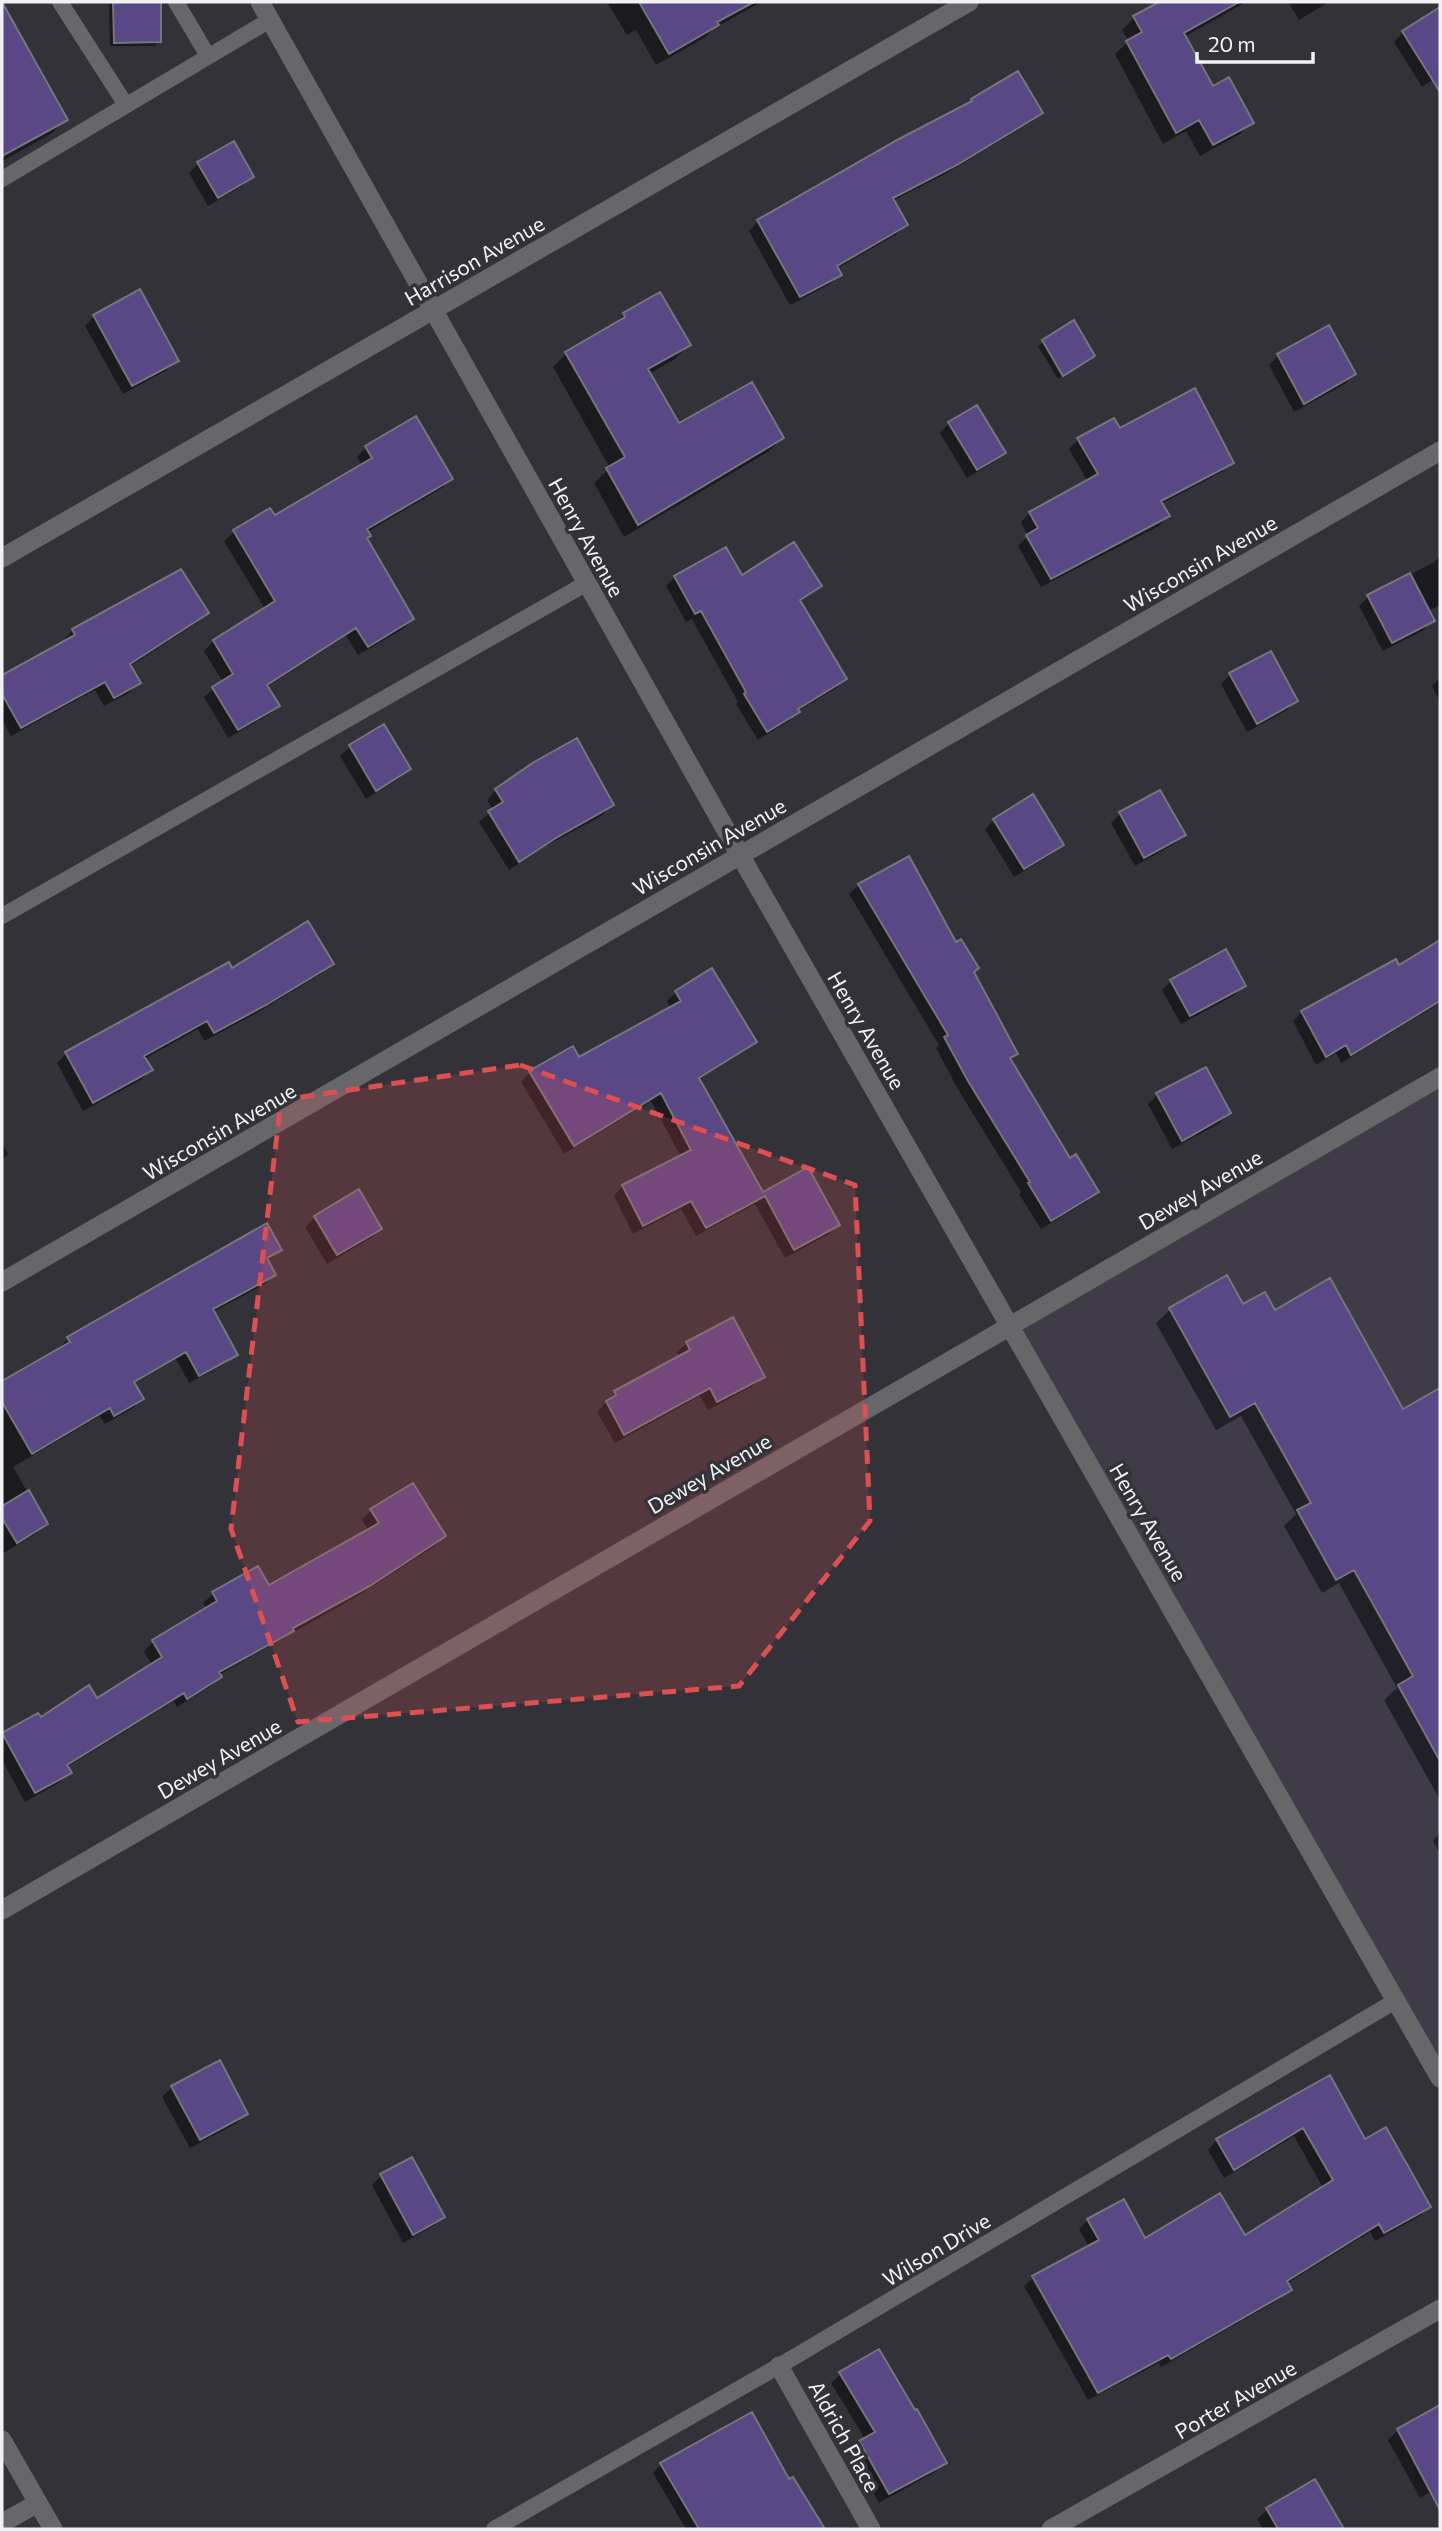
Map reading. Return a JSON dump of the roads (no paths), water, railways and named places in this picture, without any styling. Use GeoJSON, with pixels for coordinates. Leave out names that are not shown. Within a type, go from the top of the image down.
{"type":"FeatureCollection","features":[{"type":"Feature","properties":{"kind":"street","name":"Henry Avenue"},"geometry":{"type":"LineString","coordinates":[[260,2],[740,855],[1440,2078]]}},
{"type":"Feature","properties":{"kind":"street","name":"Harrison Avenue"},"geometry":{"type":"LineString","coordinates":[[2,558],[969,2]]}},
{"type":"Feature","properties":{"kind":"street","name":"Wisconsin Avenue"},"geometry":{"type":"LineString","coordinates":[[2,1282],[1440,451]]}},
{"type":"Feature","properties":{"kind":"street","name":"Dewey Avenue"},"geometry":{"type":"LineString","coordinates":[[2,1910],[1440,1077]]}},
{"type":"Feature","properties":{"kind":"street","name":"Porter Avenue"},"geometry":{"type":"LineString","coordinates":[[1051,2529],[1440,2309]]}},
{"type":"Feature","properties":{"kind":"street","name":"Aldrich Place"},"geometry":{"type":"LineString","coordinates":[[779,2366],[871,2529]]}},
{"type":"Feature","properties":{"kind":"street"},"geometry":{"type":"LineString","coordinates":[[2,2440],[53,2529]]}},
{"type":"Feature","properties":{"kind":"street"},"geometry":{"type":"LineString","coordinates":[[2,2523],[38,2503]]}},
{"type":"Feature","properties":{"kind":"lane"},"geometry":{"type":"LineString","coordinates":[[60,2],[126,105]]}},
{"type":"Feature","properties":{"kind":"lane"},"geometry":{"type":"LineString","coordinates":[[176,2],[208,56]]}},
{"type":"Feature","properties":{"kind":"lane"},"geometry":{"type":"LineString","coordinates":[[2,179],[270,20]]}},
{"type":"Feature","properties":{"kind":"lane"},"geometry":{"type":"LineString","coordinates":[[2,916],[587,583]]}},
{"type":"Feature","properties":{"kind":"lane","name":"Wilson Drive"},"geometry":{"type":"LineString","coordinates":[[494,2529],[779,2366],[1397,2000]]}}]}
